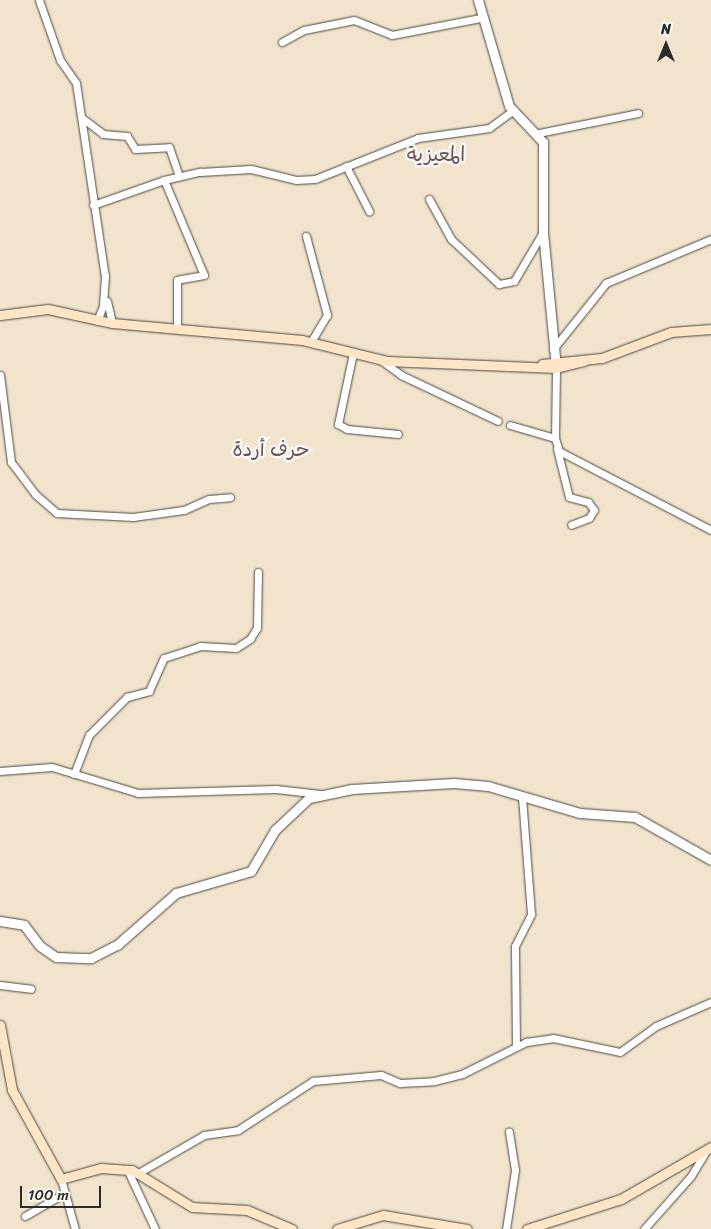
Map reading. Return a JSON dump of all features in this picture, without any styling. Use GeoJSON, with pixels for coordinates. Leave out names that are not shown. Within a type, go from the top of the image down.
{"type":"FeatureCollection","features":[{"type":"Feature","properties":{"kind":"main road"},"geometry":{"type":"LineString","coordinates":[[0,315],[48,309],[112,323],[177,327],[311,342],[380,359],[539,365],[584,361],[671,332],[711,329]]}},
{"type":"Feature","properties":{"kind":"main road"},"geometry":{"type":"LineString","coordinates":[[0,1025],[12,1090],[61,1179],[95,1169],[127,1169],[140,1172],[192,1207],[246,1210],[292,1229]]}},
{"type":"Feature","properties":{"kind":"main road"},"geometry":{"type":"LineString","coordinates":[[527,1229],[620,1199],[709,1149]]}},
{"type":"Feature","properties":{"kind":"main road"},"geometry":{"type":"LineString","coordinates":[[337,1229],[395,1215],[467,1229]]}},
{"type":"Feature","properties":{"kind":"street"},"geometry":{"type":"LineString","coordinates":[[38,0],[60,60],[76,83],[105,289],[112,323]]}},
{"type":"Feature","properties":{"kind":"street"},"geometry":{"type":"LineString","coordinates":[[478,0],[480,18],[512,111],[539,133],[545,153],[543,232],[553,349],[556,364],[555,438],[569,496],[588,502],[594,510],[589,518],[571,525]]}},
{"type":"Feature","properties":{"kind":"street"},"geometry":{"type":"LineString","coordinates":[[282,42],[304,30],[354,20],[392,35],[480,18]]}},
{"type":"Feature","properties":{"kind":"street"},"geometry":{"type":"LineString","coordinates":[[93,205],[179,176],[251,169],[308,180],[418,138],[489,128],[512,111]]}},
{"type":"Feature","properties":{"kind":"street"},"geometry":{"type":"LineString","coordinates":[[539,133],[638,113]]}},
{"type":"Feature","properties":{"kind":"street"},"geometry":{"type":"LineString","coordinates":[[82,118],[103,134],[127,136],[136,149],[169,147],[179,176]]}},
{"type":"Feature","properties":{"kind":"street"},"geometry":{"type":"LineString","coordinates":[[346,166],[368,211]]}},
{"type":"Feature","properties":{"kind":"street"},"geometry":{"type":"LineString","coordinates":[[164,180],[204,275],[177,280],[177,327]]}},
{"type":"Feature","properties":{"kind":"street"},"geometry":{"type":"LineString","coordinates":[[429,199],[452,239],[499,284],[514,281],[543,232]]}},
{"type":"Feature","properties":{"kind":"street"},"geometry":{"type":"LineString","coordinates":[[306,236],[327,312],[311,342]]}},
{"type":"Feature","properties":{"kind":"street"},"geometry":{"type":"LineString","coordinates":[[553,349],[606,283],[711,239]]}},
{"type":"Feature","properties":{"kind":"street"},"geometry":{"type":"LineString","coordinates":[[98,321],[105,289]]}},
{"type":"Feature","properties":{"kind":"street"},"geometry":{"type":"LineString","coordinates":[[353,353],[338,424],[347,429],[398,434]]}},
{"type":"Feature","properties":{"kind":"street"},"geometry":{"type":"LineString","coordinates":[[380,359],[401,375],[498,420]]}},
{"type":"Feature","properties":{"kind":"street"},"geometry":{"type":"LineString","coordinates":[[0,375],[11,462],[35,494],[57,513],[133,517],[184,510],[209,499],[230,497]]}},
{"type":"Feature","properties":{"kind":"street"},"geometry":{"type":"LineString","coordinates":[[510,426],[555,438]]}},
{"type":"Feature","properties":{"kind":"street"},"geometry":{"type":"LineString","coordinates":[[557,449],[711,530]]}},
{"type":"Feature","properties":{"kind":"street"},"geometry":{"type":"LineString","coordinates":[[74,774],[89,735],[128,697],[149,691],[164,658],[200,646],[236,648],[250,639],[257,628],[258,572]]}},
{"type":"Feature","properties":{"kind":"street"},"geometry":{"type":"LineString","coordinates":[[0,771],[52,767],[115,790],[144,793],[276,789],[320,794],[454,783],[495,788],[522,798],[580,813],[635,817],[711,860]]}},
{"type":"Feature","properties":{"kind":"street"},"geometry":{"type":"LineString","coordinates":[[0,921],[24,925],[44,951],[56,958],[91,958],[117,945],[176,893],[251,871],[275,830],[304,802],[320,794]]}},
{"type":"Feature","properties":{"kind":"street"},"geometry":{"type":"LineString","coordinates":[[516,1046],[515,946],[531,914],[522,798]]}},
{"type":"Feature","properties":{"kind":"street"},"geometry":{"type":"LineString","coordinates":[[0,985],[31,989]]}},
{"type":"Feature","properties":{"kind":"street"},"geometry":{"type":"LineString","coordinates":[[140,1172],[204,1135],[238,1130],[313,1081],[381,1075],[400,1082],[434,1081],[462,1074],[516,1046],[553,1038],[620,1052],[656,1026],[711,1002]]}},
{"type":"Feature","properties":{"kind":"street"},"geometry":{"type":"LineString","coordinates":[[506,1229],[515,1170],[510,1132]]}},
{"type":"Feature","properties":{"kind":"street"},"geometry":{"type":"LineString","coordinates":[[644,1229],[691,1176],[709,1149]]}},
{"type":"Feature","properties":{"kind":"street"},"geometry":{"type":"LineString","coordinates":[[127,1169],[155,1229]]}},
{"type":"Feature","properties":{"kind":"street"},"geometry":{"type":"LineString","coordinates":[[61,1179],[63,1194],[75,1229]]}},
{"type":"Feature","properties":{"kind":"street"},"geometry":{"type":"LineString","coordinates":[[25,1216],[63,1194]]}},
{"type":"Feature","properties":{"kind":"district","name":"المعيزية"},"geometry":{"type":"Point","coordinates":[436,154]}},
{"type":"Feature","properties":{"kind":"district","name":"حرف أردة"},"geometry":{"type":"Point","coordinates":[271,449]}}]}
